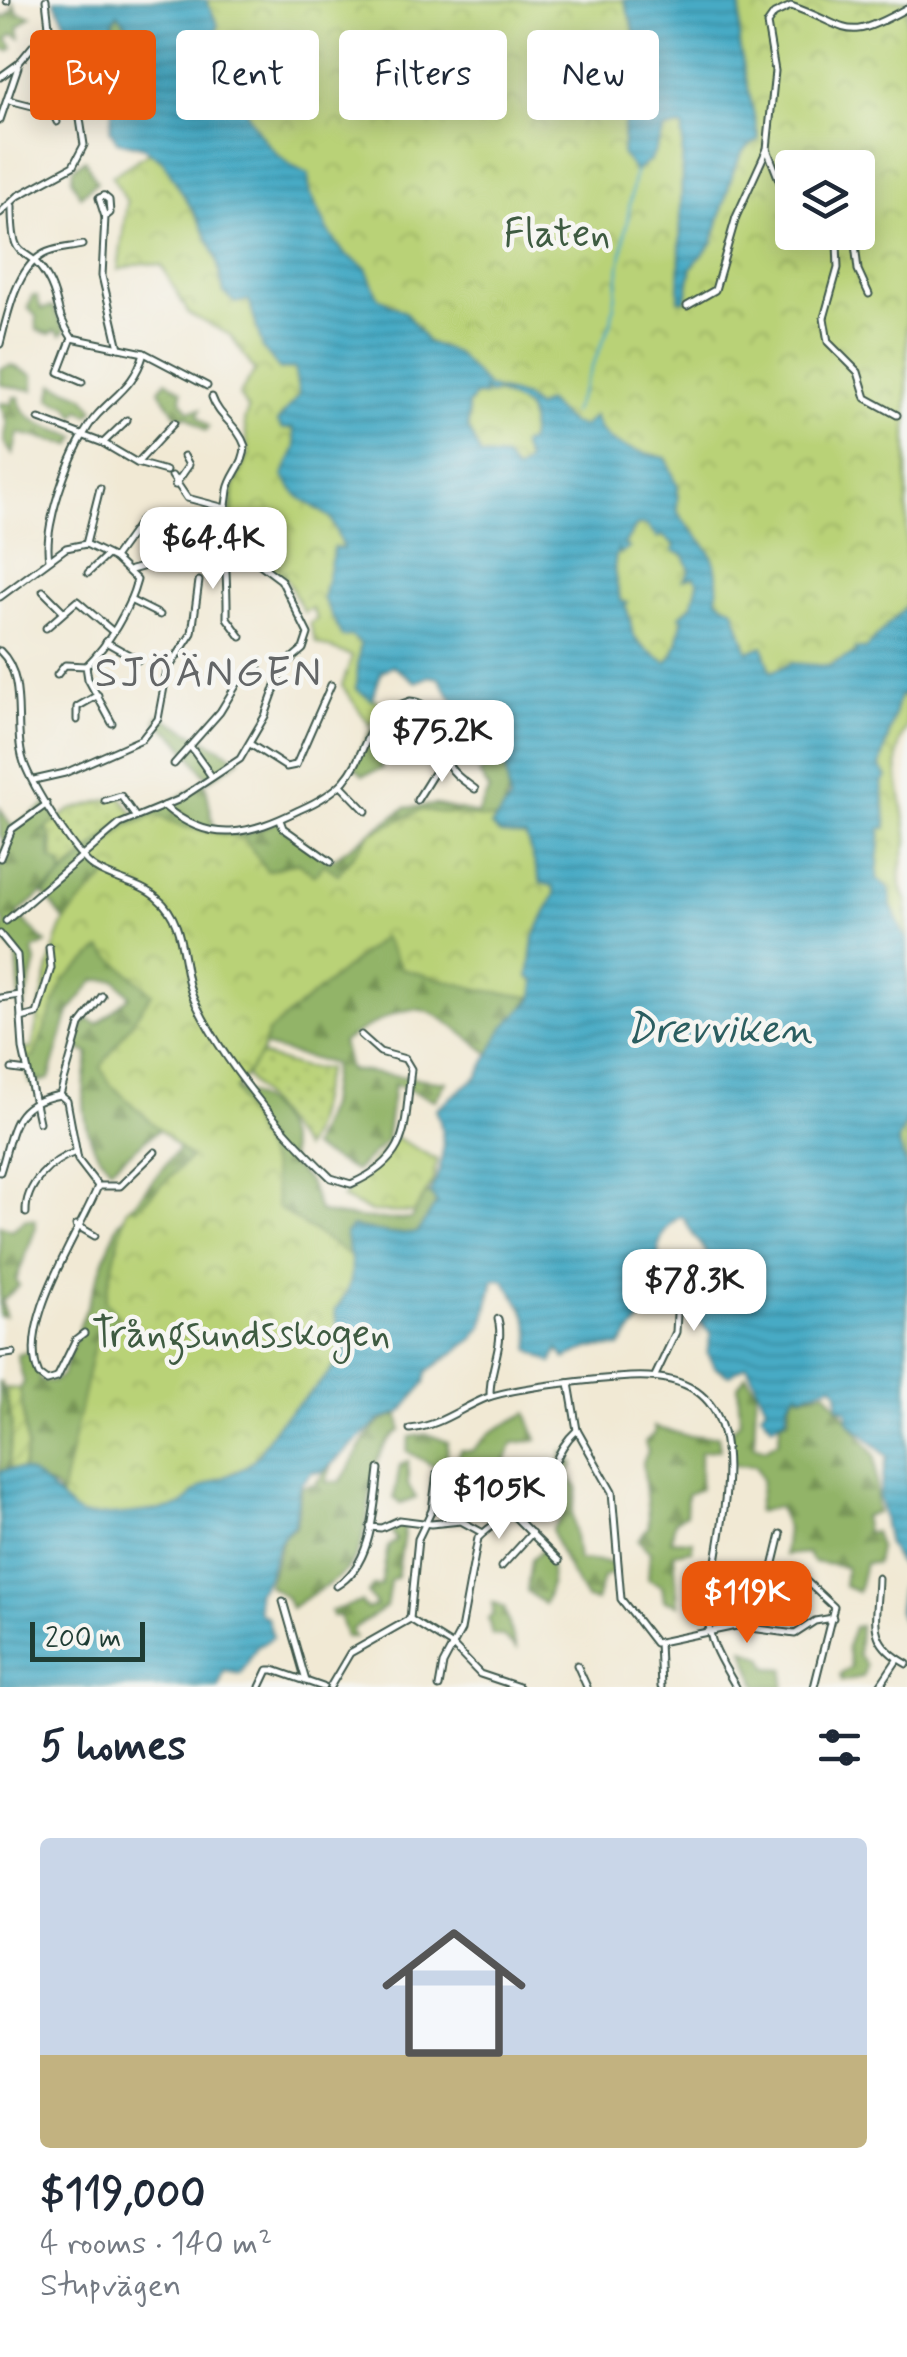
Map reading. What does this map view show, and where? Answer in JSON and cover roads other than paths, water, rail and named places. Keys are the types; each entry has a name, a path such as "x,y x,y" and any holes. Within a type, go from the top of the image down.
{"street":[{"path":"46,0 49,26 66,49 74,80 82,154 73,166 18,196 12,206 9,234 48,278 58,319 72,338 144,353 206,386"},
{"path":"687,306 715,290 736,217 766,149 775,71 765,30 774,14 791,6 829,25 855,30 878,24 907,8"},
{"path":"0,76 18,64 49,26"},
{"path":"0,120 18,64"},
{"path":"9,100 52,111 57,122"},
{"path":"766,149 775,172"},
{"path":"0,213 12,206"},
{"path":"104,217 102,276 120,348"},
{"path":"0,238 9,234"},
{"path":"0,344 16,295 32,264 44,252 82,245"},
{"path":"837,250 838,268 824,318 828,342 858,372 866,398 897,416"},
{"path":"856,250 858,270 869,294"},
{"path":"72,338 58,372 82,382"},
{"path":"50,560 49,530 82,434 136,378 144,353"},
{"path":"212,398 218,413 237,428 245,446 226,509 227,614 241,637"},
{"path":"39,419 169,474 187,498 226,509"},
{"path":"103,443 127,420"},
{"path":"137,463 174,423"},
{"path":"176,485 189,465 184,456"},
{"path":"86,544 100,488"},
{"path":"114,558 142,519"},
{"path":"6,921 120,824 164,806 212,777 240,759 250,744 283,666 306,644 308,634 282,580 228,540"},
{"path":"0,597 66,548 86,544 131,570 137,580 130,600 106,642 86,666"},
{"path":"88,574 107,554"},
{"path":"131,570 175,558"},
{"path":"34,780 65,773 142,739 158,719 167,671 192,633 199,581"},
{"path":"43,591 62,611"},
{"path":"46,628 77,600 112,631"},
{"path":"130,600 160,615"},
{"path":"106,642 138,660"},
{"path":"0,651 15,677 19,743 47,804 97,870 158,898 184,952 196,1004 238,1075 331,1178 351,1184 390,1163 403,1141 411,1069 405,1059 380,1052 361,1035"},
{"path":"57,675 58,668 65,664 86,666"},
{"path":"86,666 112,724"},
{"path":"174,764 220,712 231,689 258,668"},
{"path":"250,744 286,767 296,764 331,686"},
{"path":"78,720 77,707 98,696"},
{"path":"164,806 199,825 238,834 280,820 341,784 369,730 386,712 410,701 424,705 435,718 452,772 474,790"},
{"path":"190,746 212,777"},
{"path":"417,800 445,754"},
{"path":"341,784 366,811"},
{"path":"105,801 121,796 135,816"},
{"path":"0,858 12,828 47,804"},
{"path":"280,820 283,828 330,862"},
{"path":"0,934 16,955 27,1071 38,1122"},
{"path":"21,1018 38,1014 51,968 49,948"},
{"path":"1,995 19,995"},
{"path":"60,1095 80,1025 102,996"},
{"path":"12,1069 27,1071"},
{"path":"0,1172 18,1116 34,1100 60,1095"},
{"path":"60,1095 67,1101 76,1152 87,1177 98,1186 120,1186 155,1152"},
{"path":"26,1213 28,1196 45,1170 76,1152"},
{"path":"84,1333 76,1338 56,1379 39,1375 34,1351 39,1321 76,1225 98,1186"},
{"path":"76,1225 95,1236"},
{"path":"655,1376 676,1332 679,1278"},
{"path":"490,1396 489,1372 502,1335 498,1320"},
{"path":"0,1355 13,1353"},
{"path":"410,1430 442,1422 490,1396 569,1384 655,1376 710,1402 722,1421 728,1474 725,1528 710,1630 736,1687"},
{"path":"569,1384 576,1430 612,1492 622,1599 657,1643 662,1687"},
{"path":"439,1687 443,1664 465,1615 478,1538 513,1515 552,1472 558,1448 576,1430"},
{"path":"336,1586 358,1566 370,1527 379,1470"},
{"path":"410,1619 418,1539 426,1524 437,1473"},
{"path":"513,1515 558,1561"},
{"path":"370,1527 399,1520 426,1524 461,1521 483,1533"},
{"path":"501,1567 532,1533"},
{"path":"747,1628 766,1596 781,1534"},
{"path":"878,1578 878,1641 884,1652 907,1664"},
{"path":"806,1580 834,1608 814,1687"},
{"path":"283,1601 306,1681"},
{"path":"657,1643 710,1630 747,1628 795,1634 815,1621 833,1618"},
{"path":"410,1619 453,1646 480,1674 519,1687"},
{"path":"260,1687 268,1670 322,1686 350,1652 410,1619"},
{"path":"879,1687 898,1659"},
{"path":"578,1665 587,1687"}],"water":[{"name":"Drevviken","path":"54,0 206,0 217,30 176,30 176,120 252,120 280,156 309,174 309,190 329,232 344,253 366,268 378,297 406,313 427,342 456,353 488,387 526,398 536,408 546,401 570,423 583,427 594,416 605,436 614,442 666,458 678,487 677,511 713,558 717,599 734,609 748,652 763,646 771,672 792,663 829,666 856,653 855,649 865,649 907,605 907,694 899,697 880,767 887,777 882,783 887,828 881,828 877,879 890,890 891,906 907,942 907,1121 898,1141 907,1168 907,1630 898,1609 904,1571 888,1545 879,1496 887,1456 848,1421 848,1412 838,1406 838,1391 833,1385 800,1395 798,1391 788,1403 786,1418 772,1426 761,1413 766,1406 747,1365 729,1375 715,1367 707,1353 711,1333 699,1322 698,1307 710,1270 709,1261 681,1216 664,1232 660,1242 653,1301 620,1347 589,1348 565,1359 558,1349 552,1363 530,1350 530,1331 520,1304 503,1279 494,1279 483,1326 473,1339 427,1372 425,1383 402,1412 380,1420 323,1472 312,1472 299,1487 295,1524 280,1541 257,1592 259,1613 267,1617 273,1637 256,1648 241,1674 224,1671 219,1687 0,1687 0,1472 24,1471 73,1510 82,1515 100,1515 180,1506 197,1490 237,1472 255,1458 277,1425 326,1377 347,1347 339,1339 335,1310 352,1274 345,1234 352,1227 390,1234 417,1233 437,1203 430,1193 442,1151 436,1109 478,1076 504,1027 533,999 535,981 529,977 534,937 555,894 553,886 541,883 526,837 500,834 491,826 510,801 505,763 512,755 491,741 480,747 466,746 472,731 439,678 429,676 416,682 392,665 381,673 372,700 356,689 360,643 351,636 342,637 323,598 334,547 343,549 331,518 298,496 283,476 296,447 293,428 283,429 277,422 299,395 294,368 280,370 263,349 249,300 235,303 224,293 216,257 201,224 163,161 142,147 117,141 110,130 111,120 156,120 156,30 131,30 118,13 113,21 115,30 68,26","holes":["483,389 490,395 496,392 519,403 528,411 529,441 521,445 527,462 516,472 505,458 481,456 468,428 468,405 475,396 485,396","637,525 646,525 658,538 661,535 675,545 673,551 684,555 690,570 684,579 694,576 698,583 692,604 680,616 683,619 676,648 666,663 635,638 625,606 628,603 621,601 615,578 618,549 620,554 629,548 624,545"]},
{"name":"Flaten","path":"624,0 741,0 739,44 759,139 743,151 733,172 713,242 692,267 686,300 679,300 683,127 665,129 651,160 635,172 622,154 626,120 659,120 659,30 634,30"}],"waterway":[{"path":"572,413 611,323 635,172"}],"district":[{"name":"SJÖÄNGEN","path":"209,674"}],"park label":[{"name":"Trångsundsskogen","path":"241,1335"}]}
